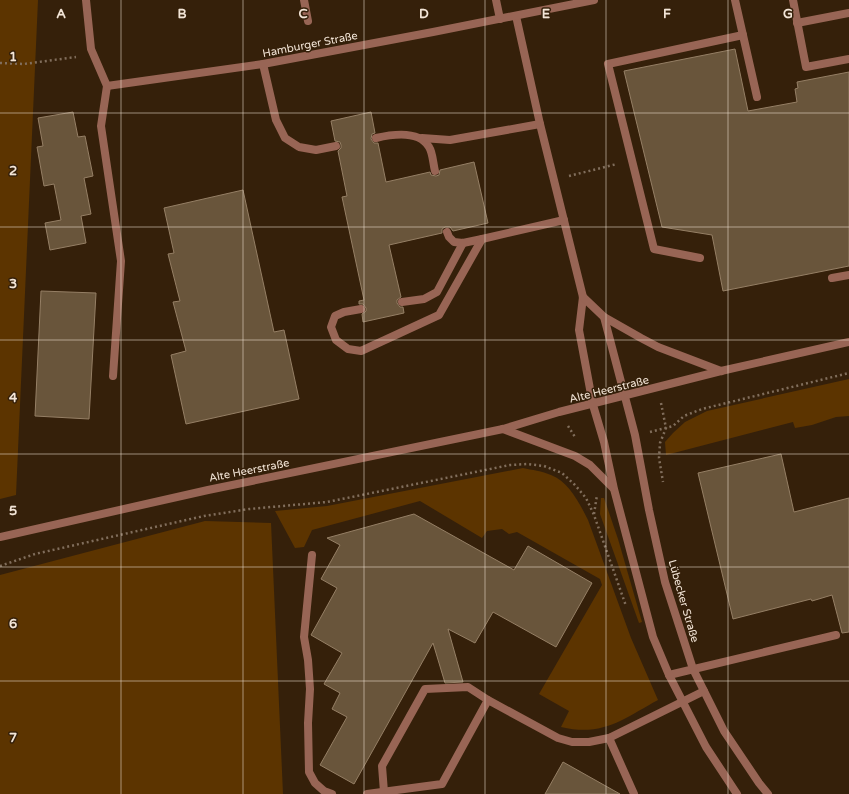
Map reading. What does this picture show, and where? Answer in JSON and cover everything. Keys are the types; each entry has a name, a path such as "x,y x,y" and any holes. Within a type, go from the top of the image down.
{"street":[{"path":"86,0 91,49 107,86 100,126 121,261 113,376"},
{"path":"304,0 308,21"},
{"path":"496,0 500,19"},
{"name":"Hamburger Straße","path":"107,86 263,64 594,0"},
{"path":"735,0 756,97"},
{"path":"793,0 806,67 849,59"},
{"path":"797,23 849,13"},
{"path":"516,16 540,124 583,297 578,330 593,404 653,637 682,702 706,747 736,794"},
{"path":"700,258 654,249 608,64 743,35"},
{"path":"263,64 276,120 285,138 299,147 316,150 336,146"},
{"path":"376,138 389,135 407,135 422,138 450,140 540,124"},
{"path":"422,138 430,148 435,171"},
{"path":"448,232 448,236 454,242 463,243 564,220"},
{"path":"361,310 344,312 335,316 331,327 336,340 348,349 361,351 439,315 482,239"},
{"path":"402,302 424,299 437,292 463,243"},
{"path":"832,278 849,275"},
{"path":"583,297 604,317 658,347 721,371"},
{"path":"604,317 624,396"},
{"name":"Alte Heerstraße","path":"0,537 208,490 503,429 559,412 721,371 849,342"},
{"name":"Lübecker Straße","path":"624,396 635,435 648,510 665,582 693,669 724,731 768,794"},
{"path":"503,429 574,456 590,465 614,489"},
{"path":"312,555 304,637 308,660 310,689 308,723 309,772 315,783 324,791 332,794"},
{"path":"669,675 836,635"},
{"path":"384,792 382,766 425,689 468,687 488,700 558,738 572,742 589,742 609,738 704,692"},
{"path":"366,794 442,784 488,700"},
{"path":"609,738 634,794"}],"path":[{"path":"0,63 24,64 81,56"},
{"path":"555,180 632,160"},
{"path":"635,435 673,426 684,416 702,409 849,373"},
{"path":"559,412 581,446 562,473"},
{"path":"663,487 659,458 660,443 666,428"},
{"path":"0,566 35,554 204,516 249,509 327,502 510,465 527,464 544,466 562,473 586,498 594,514"}],"shaded area":[{"path":"0,0 38,0 16,495 0,499"},
{"path":"849,379 849,416 836,417 812,425 795,428 793,422 666,455 665,442 673,433 685,422 707,411"},
{"path":"523,468 544,472 557,478 569,488 578,501 588,520 631,638 658,700 623,720 601,728 589,730 561,727 569,711 539,694 602,585 600,579 517,532 509,534 502,529 487,531 482,538 420,501 312,530 304,547 295,548 275,511 327,506"},
{"path":"601,498 604,498 618,539 642,622 639,623 600,514"},
{"path":"205,521 271,523 283,794 0,794 0,575"}],"building":[{"path":"735,49 748,111 797,102 795,89 798,88 797,82 849,72 849,266 723,291 712,235 662,227 624,71"},
{"path":"73,112 78,137 85,136 93,176 84,178 91,214 81,216 86,243 50,250 45,223 61,220 54,184 44,186 37,147 43,146 38,118"},
{"path":"371,112 375,133 372,134 371,139 374,143 378,143 386,182 430,172 431,175 436,176 439,175 440,170 474,162 488,223 453,231 450,227 445,227 442,229 442,233 389,245 401,297 397,300 397,303 400,307 403,307 404,313 363,322 362,314 366,311 366,308 363,304 359,304 359,301 364,300 342,197 347,196 338,151 341,148 341,145 340,142 335,141 331,121"},
{"path":"243,190 274,332 284,330 299,399 186,424 171,355 186,351 173,302 180,301 168,254 174,253 164,208"},
{"path":"41,291 96,293 89,419 35,416"},
{"path":"781,454 794,512 849,498 849,632 842,633 832,595 733,619 698,473"},
{"path":"414,514 514,570 528,546 592,583 556,647 493,612 475,643 448,629 463,682 445,683 433,643 354,784 320,765 347,717 332,709 340,693 324,684 342,653 311,635 337,588 321,579 340,545 327,538"},
{"path":"563,762 620,794 545,794"}]}
